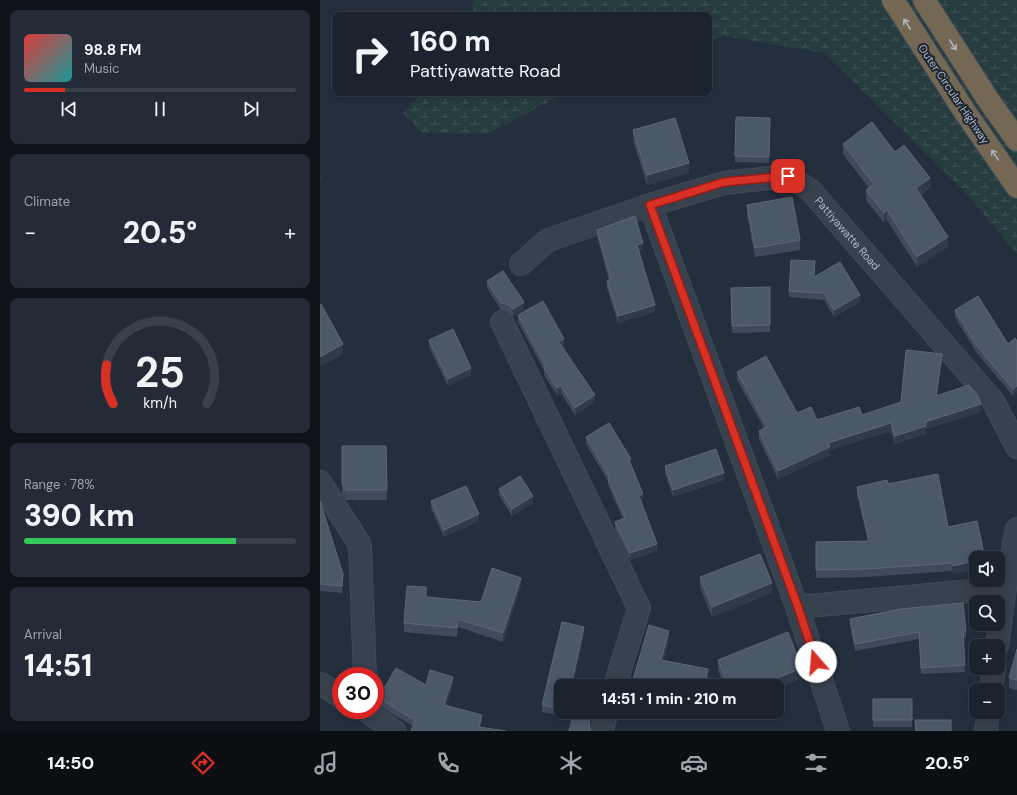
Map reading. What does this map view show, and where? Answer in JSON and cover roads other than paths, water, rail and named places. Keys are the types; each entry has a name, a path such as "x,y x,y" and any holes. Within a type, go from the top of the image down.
{"highway":[{"name":"Outer Circular Highway","path":"893,0 965,112 1017,187"},
{"path":"924,0 989,101 1017,140"}],"street":[{"name":"Pattiyawatte Road","path":"521,264 548,240 650,205 724,182 788,176 810,190 993,401 1017,447"},
{"path":"650,205 798,607 838,731"},
{"path":"502,322 638,608 617,679"},
{"path":"320,482 360,544 365,667"},
{"path":"998,639 1005,588 1017,529"},
{"path":"798,607 1005,588"},
{"path":"320,684 332,691"},
{"path":"378,719 394,731"},
{"path":"602,731 605,719"},
{"path":"986,731 987,719"}]}
